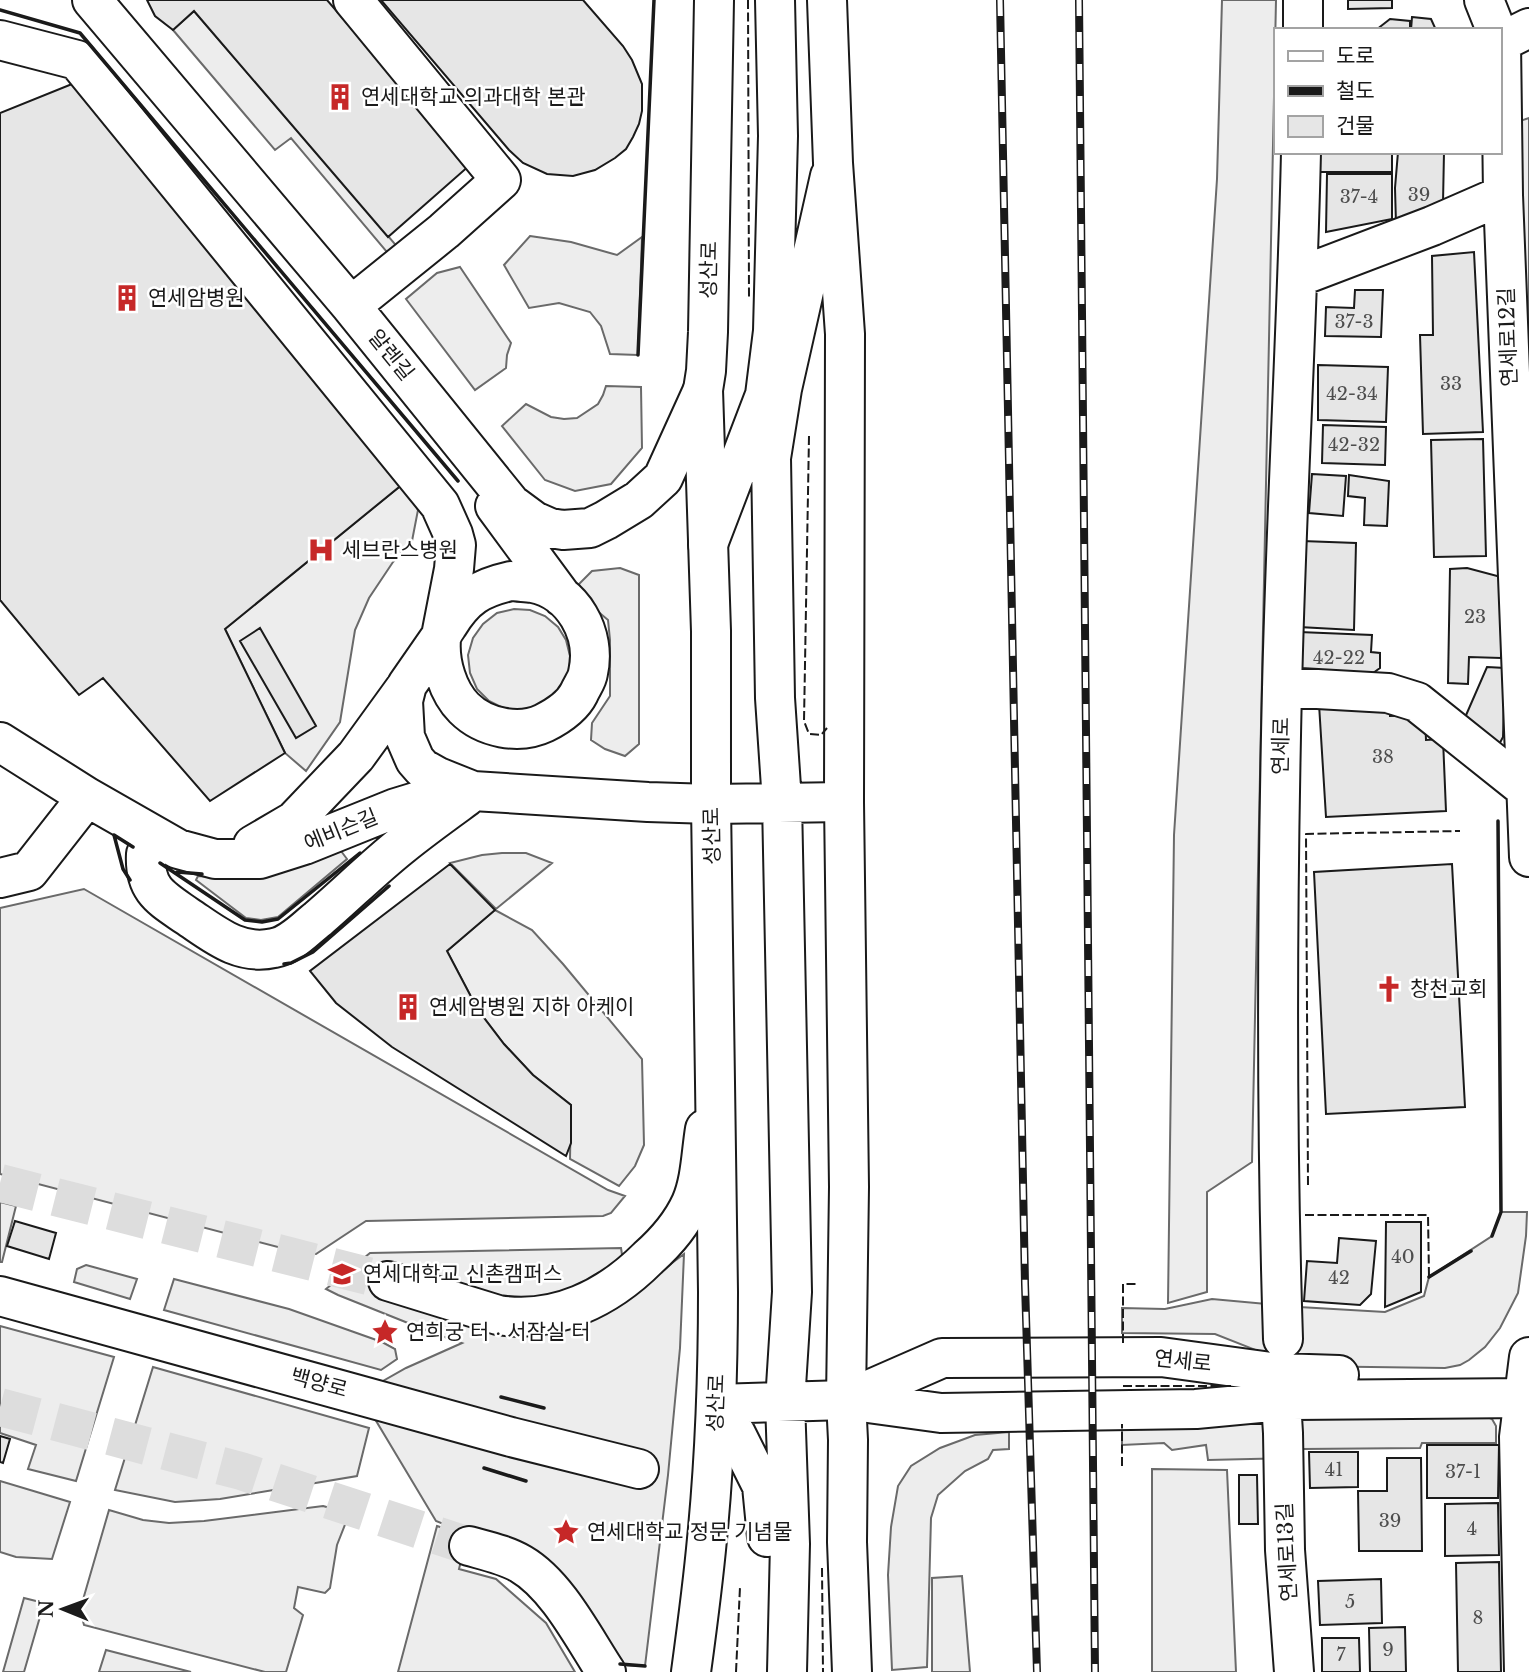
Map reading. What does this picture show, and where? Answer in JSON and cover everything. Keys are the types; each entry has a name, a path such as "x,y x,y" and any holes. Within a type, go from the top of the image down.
{"street":[{"name":"알렌길","path":"92,0 351,306 511,504 522,514 550,528 590,528 639,500 663,478 703,390"},
{"path":"351,306 512,172 353,0"},
{"name":"성산로","path":"691,1672 707,1540 716,1404 718,1292 711,631 703,390 708,332 714,0"},
{"path":"708,544 765,395 773,331 778,136 775,0"},
{"path":"827,0 833,163 845,334 844,802 849,1187 846,1400 847,1542 852,1672"},
{"path":"830,62 834,0"},
{"path":"1303,0 1303,28"},
{"path":"1484,0 1529,73"},
{"name":"연세로12길","path":"1506,35 1503,195 1529,857"},
{"path":"0,40 77,60 440,505 456,545 441,636 443,664 450,688 465,709 486,723 511,730 536,727 560,716 577,698 588,674 590,651 586,628 574,608 562,597 534,583 511,581 489,586 469,598 453,616 441,636 356,756 295,821 254,844 215,859"},
{"name":"연세로","path":"1283,1339 1278,1004 1282,687 1301,154"},
{"path":"787,1672 790,1544 785,1402 792,1293 782,802 775,698 771,458 782,389 833,163"},
{"path":"1298,278 1503,195"},
{"path":"462,443 481,488 562,597"},
{"path":"407,685 403,701 405,737 415,760 430,774 473,791"},
{"path":"1282,687 1388,693 1417,702 1526,789"},
{"name":"에비슨길","path":"0,742 87,797 178,849 215,859 260,859 304,845 396,808 432,797 473,791 711,804 844,802"},
{"path":"146,855 145,869 150,886 163,899 227,943 254,950 276,948 295,938 401,846 473,791"},
{"path":"0,878 29,871 87,797"},
{"path":"388,1280 509,1317 531,1317 561,1312 608,1292 631,1275 674,1233 691,1202 696,1186 716,1054"},
{"name":"백양로","path":"0,1296 511,1437 639,1469"},
{"name":"연세로","path":"846,1400 942,1358 1161,1357 1278,1373 1459,1379 1490,1383 1527,1398"},
{"path":"1524,1672 1519,1437 1527,1398 1529,1357"},
{"name":"연세로","path":"716,1404 846,1400 941,1413 1196,1409 1282,1417 1527,1398"},
{"path":"716,1404 736,1434 761,1486 768,1543 764,1672"},
{"name":"연세로13길","path":"1282,1417 1285,1550 1294,1672"},
{"path":"469,1546 522,1564 547,1583 606,1672"}],"shaded area":[{"path":"1222,0 1276,0 1252,1162 1207,1192 1207,1292 1168,1303 1174,835 1217,179"},
{"path":"194,11 401,251 392,258 291,138 275,150 173,30"},
{"path":"1529,118 1529,329 1517,338 1517,122"},
{"path":"530,236 571,242 617,255 642,237 638,355 610,354 601,326 590,312 559,303 529,308 504,265"},
{"path":"460,267 511,343 506,368 475,390 406,299 437,273"},
{"path":"606,386 641,387 642,448 611,484 575,491 545,480 502,426 526,404 551,417 577,418 598,404"},
{"path":"404,483 418,510 412,541 393,562 369,598 355,630 340,722 306,771 285,753 225,629"},
{"path":"620,568 639,575 639,744 625,756 605,749 591,740 592,723 610,696 610,640 608,620 583,599 579,584 592,571"},
{"path":"514,609 530,610 545,616 558,627 566,640 570,656 569,672 552,700 522,711 505,709 489,701 477,689 470,673 468,655 473,638 483,624 497,613"},
{"path":"341,851 347,859 278,917 261,920 246,918 196,880 198,876 214,877 292,867"},
{"path":"502,853 526,853 552,863 496,909 450,863"},
{"path":"84,889 608,1190 625,1196 611,1213 603,1216 366,1221 316,1254 297,1252 0,1174 0,908"},
{"path":"495,910 532,930 642,1059 644,1145 635,1166 619,1186 570,1159 571,1105 533,1075 504,1044 478,1010 447,951"},
{"path":"0,1202 16,1206 2,1262 0,1262"},
{"path":"1501,1212 1527,1212 1518,1293 1500,1328 1485,1347 1460,1365 1445,1368 1296,1366 1215,1334 1122,1333 1122,1308 1165,1309 1212,1299 1385,1312 1424,1296 1429,1277 1492,1236"},
{"path":"621,1248 623,1261 563,1302 509,1298 393,1265 491,1330 652,1278 684,1254 680,1348 668,1475 645,1666 621,1665 471,1535 436,1521 360,1394 406,1368 462,1343 326,1289 370,1253"},
{"path":"86,1265 137,1279 130,1299 74,1282 77,1269"},
{"path":"174,1279 289,1309 382,1342 395,1349 397,1359 381,1370 164,1310"},
{"path":"0,1326 114,1357 76,1481 28,1469 36,1445 0,1433"},
{"path":"153,1367 369,1428 357,1476 220,1499 175,1502 115,1490"},
{"path":"1481,1414 1492,1419 1496,1426 1496,1443 1422,1443 1420,1448 1303,1449 1301,1458 1208,1460 1206,1445 1172,1450 1164,1443 1122,1445 1122,1425"},
{"path":"1009,1432 1009,1449 993,1450 988,1459 965,1471 938,1495 931,1518 927,1667 892,1670 888,1575 891,1527 898,1486 911,1466 940,1448 975,1435"},
{"path":"1152,1469 1227,1470 1236,1672 1152,1672"},
{"path":"0,1481 70,1502 52,1559 16,1557 0,1552"},
{"path":"323,1506 341,1511 348,1517 337,1545 330,1588 325,1593 298,1587 294,1608 303,1615 286,1672 265,1672 84,1625 80,1610 109,1510 143,1520 169,1523"},
{"path":"437,1526 467,1536 459,1569 496,1579 546,1623 575,1672 398,1672"},
{"path":"962,1576 970,1672 932,1672 932,1578"},
{"path":"24,1598 44,1603 24,1672 3,1672"},
{"path":"106,1650 191,1672 99,1672"}],"building":[{"name":"연세대학교 의과대학 본관","path":"147,0 327,0 470,165 388,237 194,11 173,30 155,16"},
{"path":"381,0 583,0 623,46 642,84 642,111 633,137 626,149 615,158 595,170 573,176 547,174 523,163"},
{"path":"1348,0 1392,0 1392,8 1348,9"},
{"path":"1412,17 1431,19 1435,28 1411,28"},
{"path":"1390,19 1410,21 1410,28 1379,28"},
{"name":"연세암병원","path":"77,82 404,483 225,629 285,753 210,801 103,678 79,695 0,600 0,113"},
{"path":"1315,154 1392,154 1392,172 1315,172"},
{"path":"1398,154 1444,154 1443,203 1396,224"},
{"path":"1327,174 1392,174 1392,219 1326,232"},
{"path":"1474,252 1483,432 1423,434 1420,335 1433,335 1432,256"},
{"path":"1355,290 1383,290 1381,337 1325,336 1326,307 1354,308"},
{"path":"1318,365 1388,367 1386,422 1318,420"},
{"path":"1323,425 1386,427 1385,465 1322,463"},
{"path":"1483,439 1486,556 1434,557 1431,440"},
{"path":"1312,474 1346,476 1343,516 1309,513"},
{"path":"1349,475 1389,481 1387,526 1364,525 1365,498 1348,496"},
{"path":"1302,541 1356,543 1354,630 1299,627"},
{"path":"1467,568 1501,577 1501,658 1469,657 1468,684 1448,683 1450,569"},
{"path":"260,628 316,726 296,738 240,641"},
{"path":"1299,632 1372,635 1371,652 1380,653 1380,668 1366,678 1297,675"},
{"path":"1487,667 1505,668 1503,737 1494,754 1460,729"},
{"path":"1390,701 1390,716 1425,715 1426,740 1443,739 1446,811 1326,817 1319,704"},
{"name":"연세암병원 지하 아케이","path":"450,864 495,910 447,951 478,1010 504,1044 533,1075 571,1105 571,1143 566,1156 392,1047 336,1003 310,971"},
{"name":"창천교회","path":"1452,864 1465,1107 1326,1114 1314,872"},
{"path":"15,1221 56,1233 49,1259 7,1246"},
{"path":"1386,1222 1421,1222 1421,1292 1385,1307"},
{"path":"1339,1238 1376,1241 1371,1294 1360,1305 1304,1301 1307,1261 1337,1263"},
{"path":"0,1436 10,1439 3,1463 0,1462"},
{"path":"1427,1445 1499,1445 1498,1498 1427,1498"},
{"path":"1309,1452 1358,1452 1358,1487 1310,1488"},
{"path":"1387,1458 1421,1458 1422,1551 1359,1551 1358,1491 1387,1491"},
{"path":"1239,1475 1257,1475 1258,1524 1239,1524"},
{"path":"1498,1503 1499,1555 1445,1556 1445,1504"},
{"path":"1499,1562 1501,1672 1458,1672 1456,1563"},
{"path":"1381,1579 1382,1623 1320,1625 1318,1581"},
{"path":"1405,1627 1406,1672 1370,1672 1369,1628"},
{"path":"1322,1638 1359,1638 1360,1672 1322,1672"}],"tunnel":[{"path":"0,1183 388,1281"},
{"path":"0,1407 241,1471 469,1546"}],"railway":[{"path":"1000,0 1025,1284 1037,1672"},
{"path":"1079,0 1095,1672"}],"fence":[{"path":"748,0 749,298"},
{"path":"809,436 804,721 809,734 821,735 827,728"},
{"path":"1308,1185 1306,834 1460,831"},
{"path":"1305,1215 1428,1215 1429,1277"},
{"path":"1123,1343 1123,1284 1138,1284"},
{"path":"1123,1386 1231,1386"},
{"path":"1122,1424 1122,1466"},
{"path":"822,1568 823,1672"},
{"path":"736,1672 740,1587"}],"wall":[{"path":"638,355 654,0"},
{"path":"0,10 80,33 458,481"},
{"path":"1492,1236 1501,1212 1498,821"},
{"path":"130,880 123,869 114,835 133,847"},
{"path":"160,863 245,920 262,922 278,919 360,853"},
{"path":"177,872 202,874"},
{"path":"284,964 313,952 389,886"},
{"path":"1429,1277 1471,1251"},
{"path":"501,1397 544,1408"},
{"path":"484,1468 526,1481"},
{"path":"620,1664 645,1666"}],"place":[{"name":"연세대학교 의과대학 본관","path":"340,97"},
{"name":"연세암병원","path":"127,298"},
{"name":"세브란스병원","path":"321,550"},
{"name":"창천교회","path":"1389,989"},
{"name":"연세암병원 지하 아케이","path":"408,1007"},
{"name":"연세대학교 신촌캠퍼스","path":"342,1274"},
{"name":"연희궁 터 · 서잠실 터","path":"385,1332"},
{"name":"연세대학교 정문 기념물","path":"566,1532"}]}
